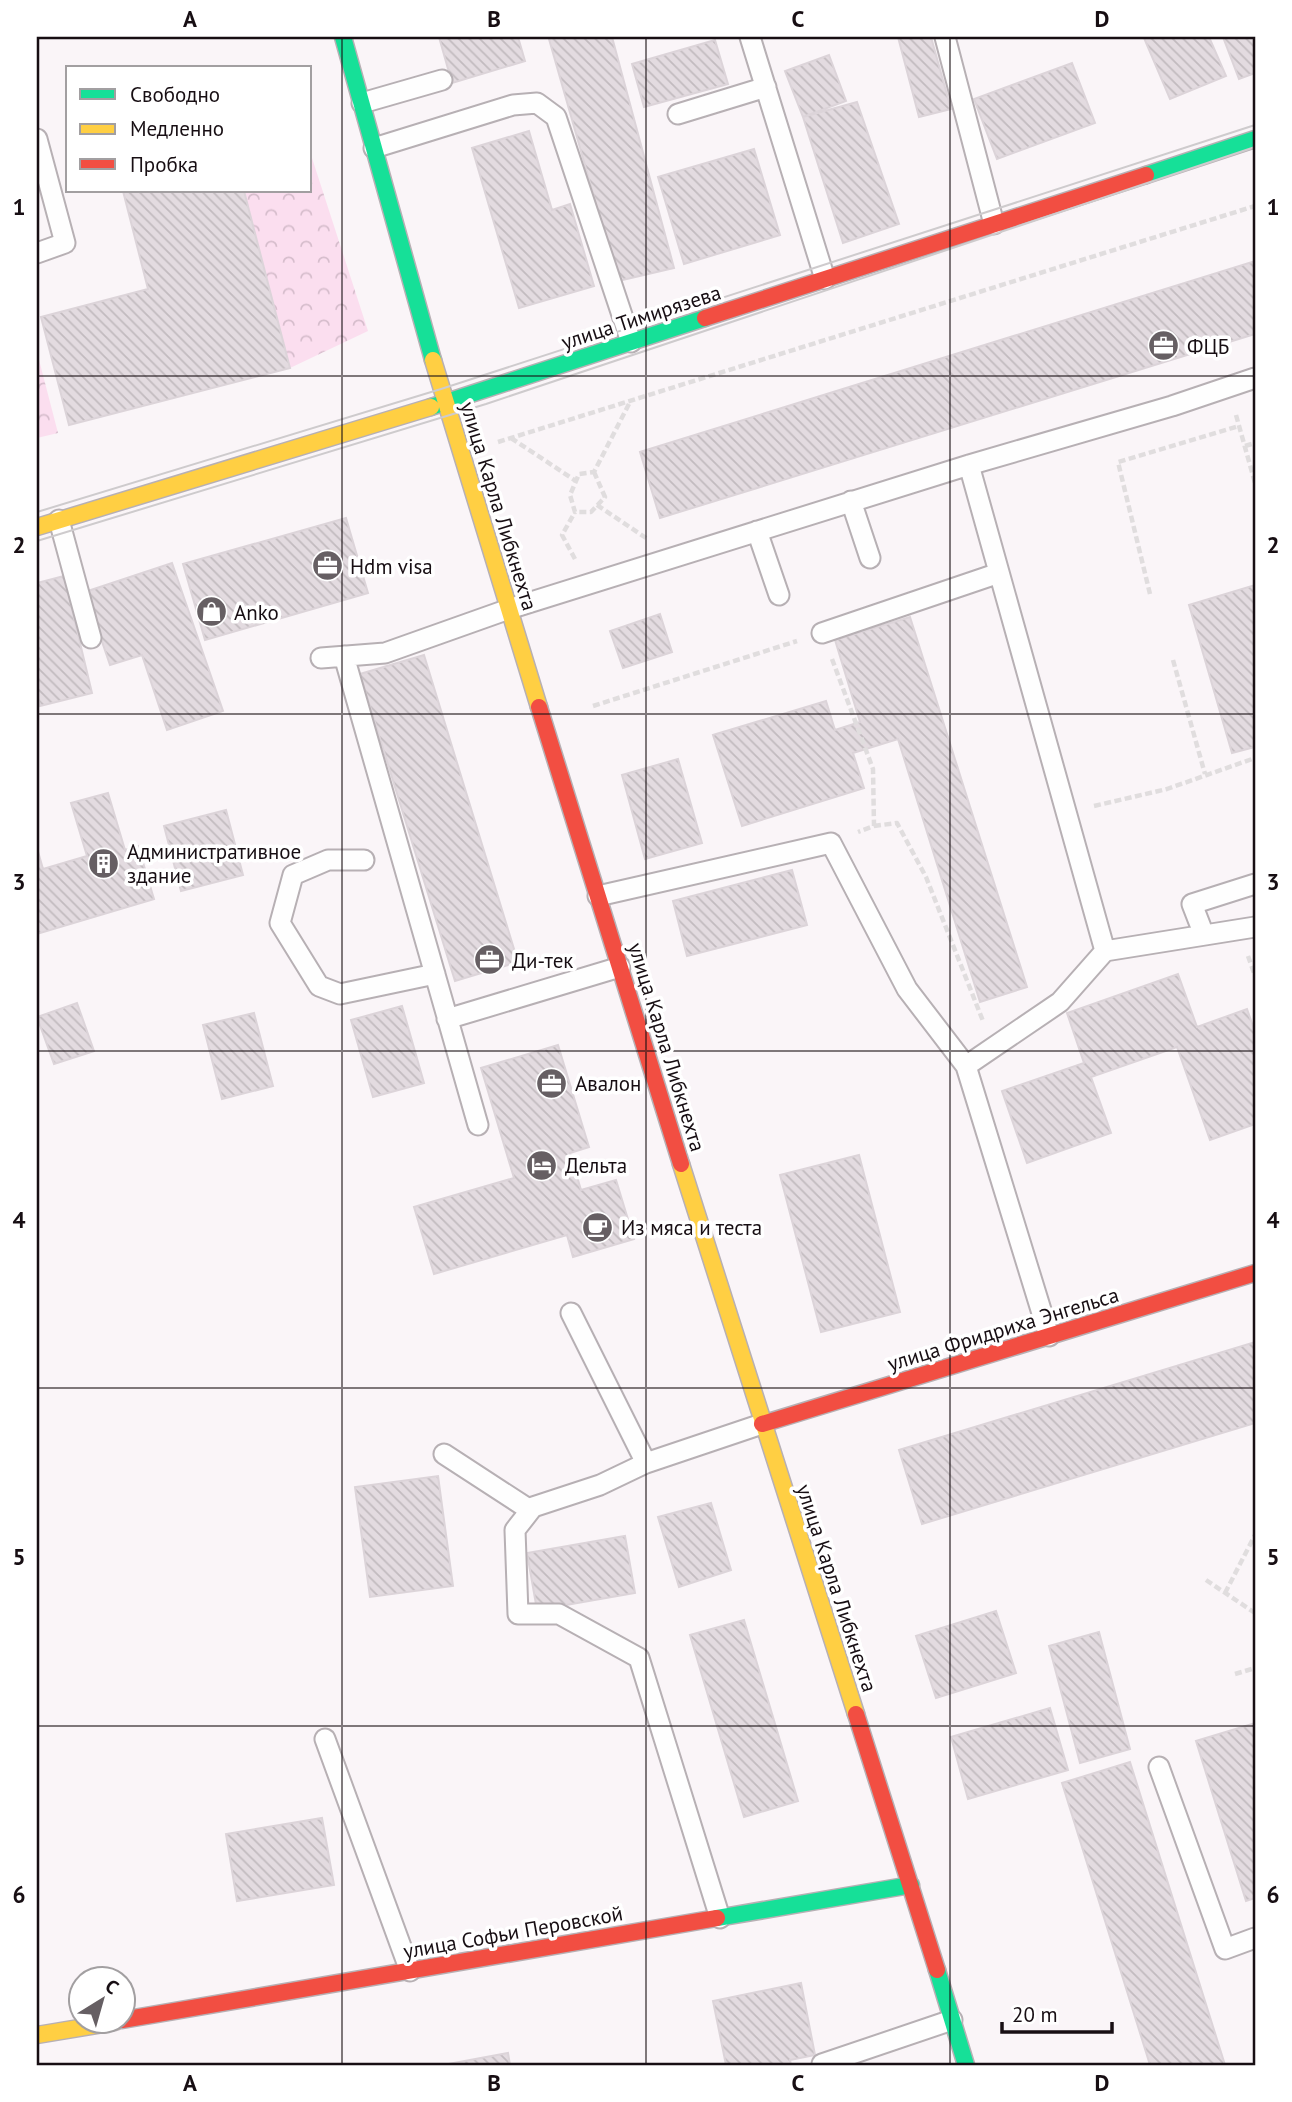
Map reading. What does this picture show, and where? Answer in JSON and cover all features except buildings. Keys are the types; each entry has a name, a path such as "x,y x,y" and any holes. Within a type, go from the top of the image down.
{"street":[{"name":"улица Карла Либкнехта","path":"343,37 444,403 762,1424 911,1885 966,2065"},
{"name":"улица Тимирязева","path":"37,527 444,403 1255,139"},
{"name":"улица Фридриха Энгельса","path":"762,1424 1255,1273"},
{"name":"улица Софьи Перовской","path":"136,2018 911,1885"},
{"path":"37,2035 66,2030"}],"lane":[{"path":"750,37 825,279"},
{"path":"945,37 994,224"},
{"path":"362,103 442,80"},
{"path":"678,114 766,88"},
{"path":"374,148 513,105 537,103 556,117 631,342"},
{"path":"37,139 65,243 37,253"},
{"path":"321,658 385,653 558,593 969,465 1172,406 1255,378"},
{"path":"969,465 1105,951"},
{"path":"851,501 870,558"},
{"path":"59,520 91,638"},
{"path":"757,531 779,595"},
{"path":"822,633 999,573"},
{"path":"344,656 478,1125"},
{"path":"598,896 831,843 907,989 966,1066 1049,1336"},
{"path":"364,860 328,860 293,875 280,923 319,986 340,994 435,974"},
{"path":"1204,935 1192,904 1255,884"},
{"path":"966,1066 1060,1002 1105,951 1255,927"},
{"path":"447,1019 620,967"},
{"path":"571,1313 646,1463"},
{"path":"720,1918 639,1658 559,1614 518,1614 514,1530 530,1510 600,1485 646,1463 762,1424"},
{"path":"444,1454 530,1510"},
{"path":"325,1740 410,1971"},
{"path":"1159,1767 1225,1948 1255,1938"},
{"path":"822,2064 952,2020"}],"path":[{"path":"498,442 1255,206"},
{"path":"1228,387 1255,483"},
{"path":"594,472 630,401"},
{"path":"1150,594 1118,462 1239,425"},
{"path":"511,439 576,481"},
{"path":"1245,446 1255,443"},
{"path":"558,593 576,561 562,536 575,512 570,495 579,474 594,472"},
{"path":"575,512 591,512 605,497 594,472"},
{"path":"597,505 639,532 670,558"},
{"path":"593,706 822,633 873,769 874,826"},
{"path":"1173,660 1205,774"},
{"path":"1066,812 1167,789 1255,758"},
{"path":"831,843 874,826 897,823 926,877 994,1047"},
{"path":"1225,1593 1255,1535"},
{"path":"1206,1580 1255,1613"},
{"path":"1235,1674 1255,1668"}],"green space":[{"path":"312,158 368,331 290,368 244,192 312,192"},
{"path":"37,352 58,433 37,438"}],"tram line":[{"path":"37,512 441,389 1255,125"},
{"path":"37,541 486,404 1255,147"}],"traffic: fast":[{"path":"343,37 433,360"},
{"path":"1146,175 1255,139"},
{"path":"431,407 705,318"},
{"path":"717,1918 911,1885"},
{"path":"937,1970 966,2065"}],"traffic: slow":[{"path":"433,360 539,707"},
{"path":"37,527 431,407"},
{"path":"681,1164 856,1714"},
{"path":"37,2035 66,2030"}],"traffic: jam":[{"path":"705,318 1146,175"},
{"path":"539,707 681,1164"},
{"path":"762,1424 1255,1273"},
{"path":"856,1714 937,1970"},
{"path":"136,2018 717,1918"}],"place":[{"name":"ФЦБ","path":"1164,346"},
{"name":"Hdm visa","path":"327,566"},
{"name":"Anko","path":"211,612"},
{"name":"Административное здание","path":"104,863"},
{"name":"Ди-тек","path":"489,960"},
{"name":"Авалон","path":"552,1083"},
{"name":"Дельта","path":"542,1165"},
{"name":"Из мяса и теста","path":"598,1227"}]}
